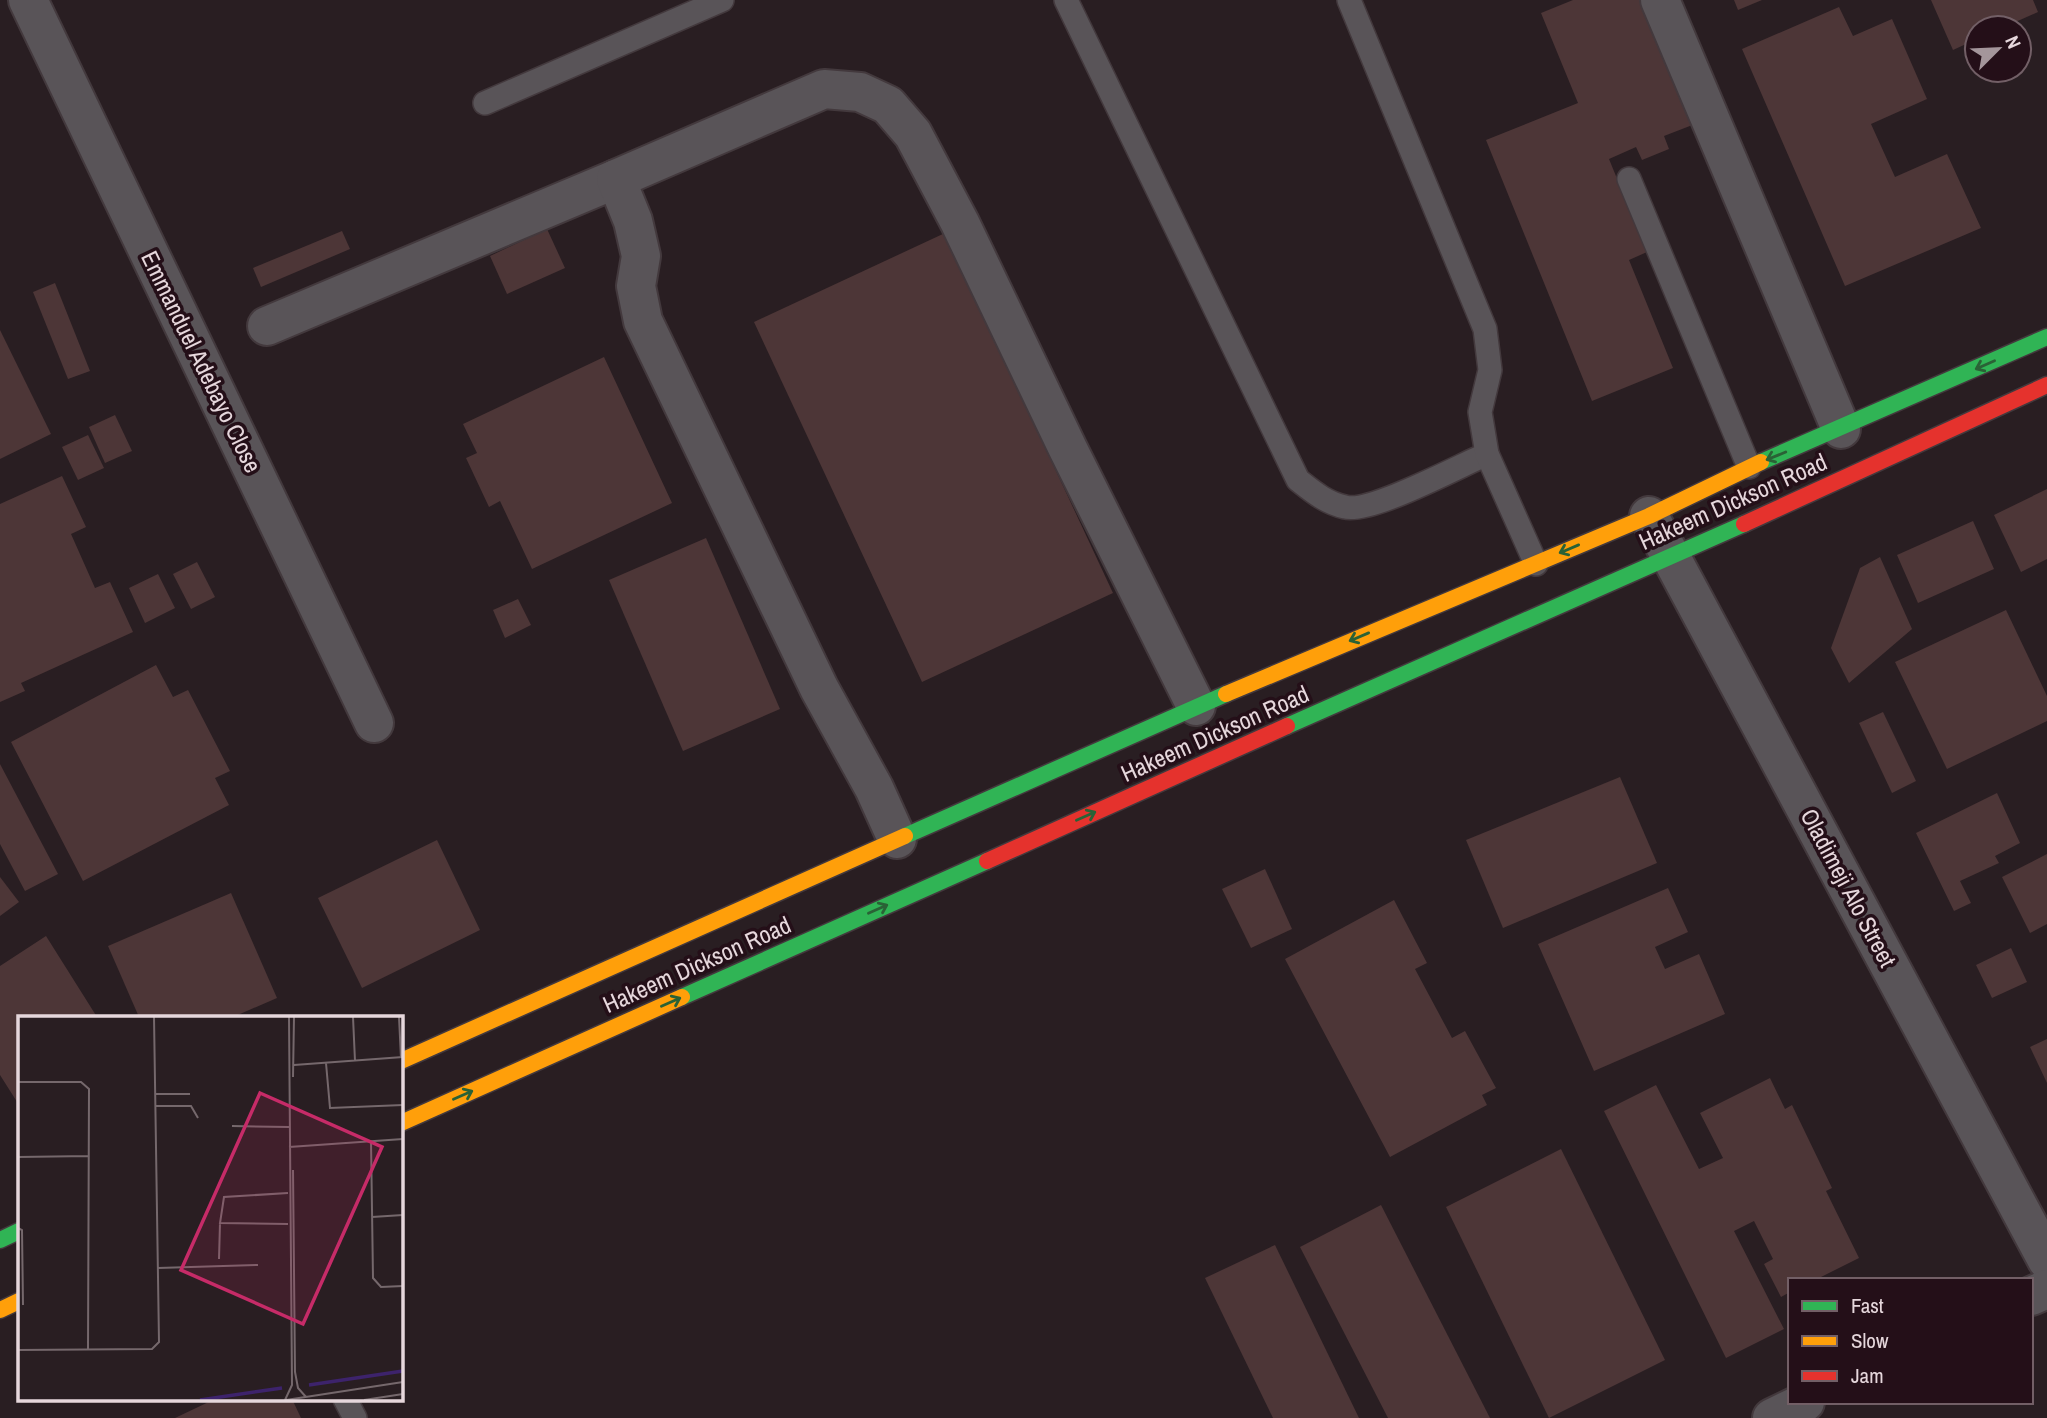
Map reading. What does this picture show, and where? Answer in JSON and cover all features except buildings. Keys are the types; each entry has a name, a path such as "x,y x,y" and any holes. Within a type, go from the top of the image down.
{"main road":[{"name":"Hakeem Dickson Road","path":"402,1061 1196,706 1649,516 1749,467 2047,337"},
{"name":"Hakeem Dickson Road","path":"402,1123 1669,555 1772,514 1863,468 2047,385"},
{"path":"0,1240 18,1231"},
{"path":"0,1310 18,1301"}],"street":[{"name":"Emmanduel Adebayo Close","path":"28,0 374,723"},
{"path":"1660,0 1841,429"},
{"path":"267,326 824,89 860,92 888,105 913,134 960,223 1196,706"},
{"path":"616,179 633,221 641,256 636,286 643,321 819,688 874,788 897,839"},
{"name":"Oladimeji Alo Street","path":"1649,516 2047,1260"},
{"path":"1772,1418 1801,1404"}],"lane":[{"path":"485,103 722,0"},
{"path":"1066,0 1298,480 1323,499 1347,508 1370,506 1487,454"},
{"path":"1349,0 1485,329 1490,370 1480,412 1487,454 1535,564"},
{"path":"1629,179 1749,467"},
{"path":"346,1400 355,1418"}],"traffic: fast":[{"path":"1761,462 2047,337"},
{"path":"1287,726 1744,524"},
{"path":"905,836 1226,694"},
{"path":"682,997 987,861"},
{"path":"0,1240 18,1231"}],"traffic: slow":[{"path":"1226,694 1649,516 1761,462"},
{"path":"402,1061 905,836"},
{"path":"402,1123 682,997"},
{"path":"0,1310 18,1301"}],"traffic: jam":[{"path":"1744,524 2047,385"},
{"path":"987,861 1287,726"}]}
